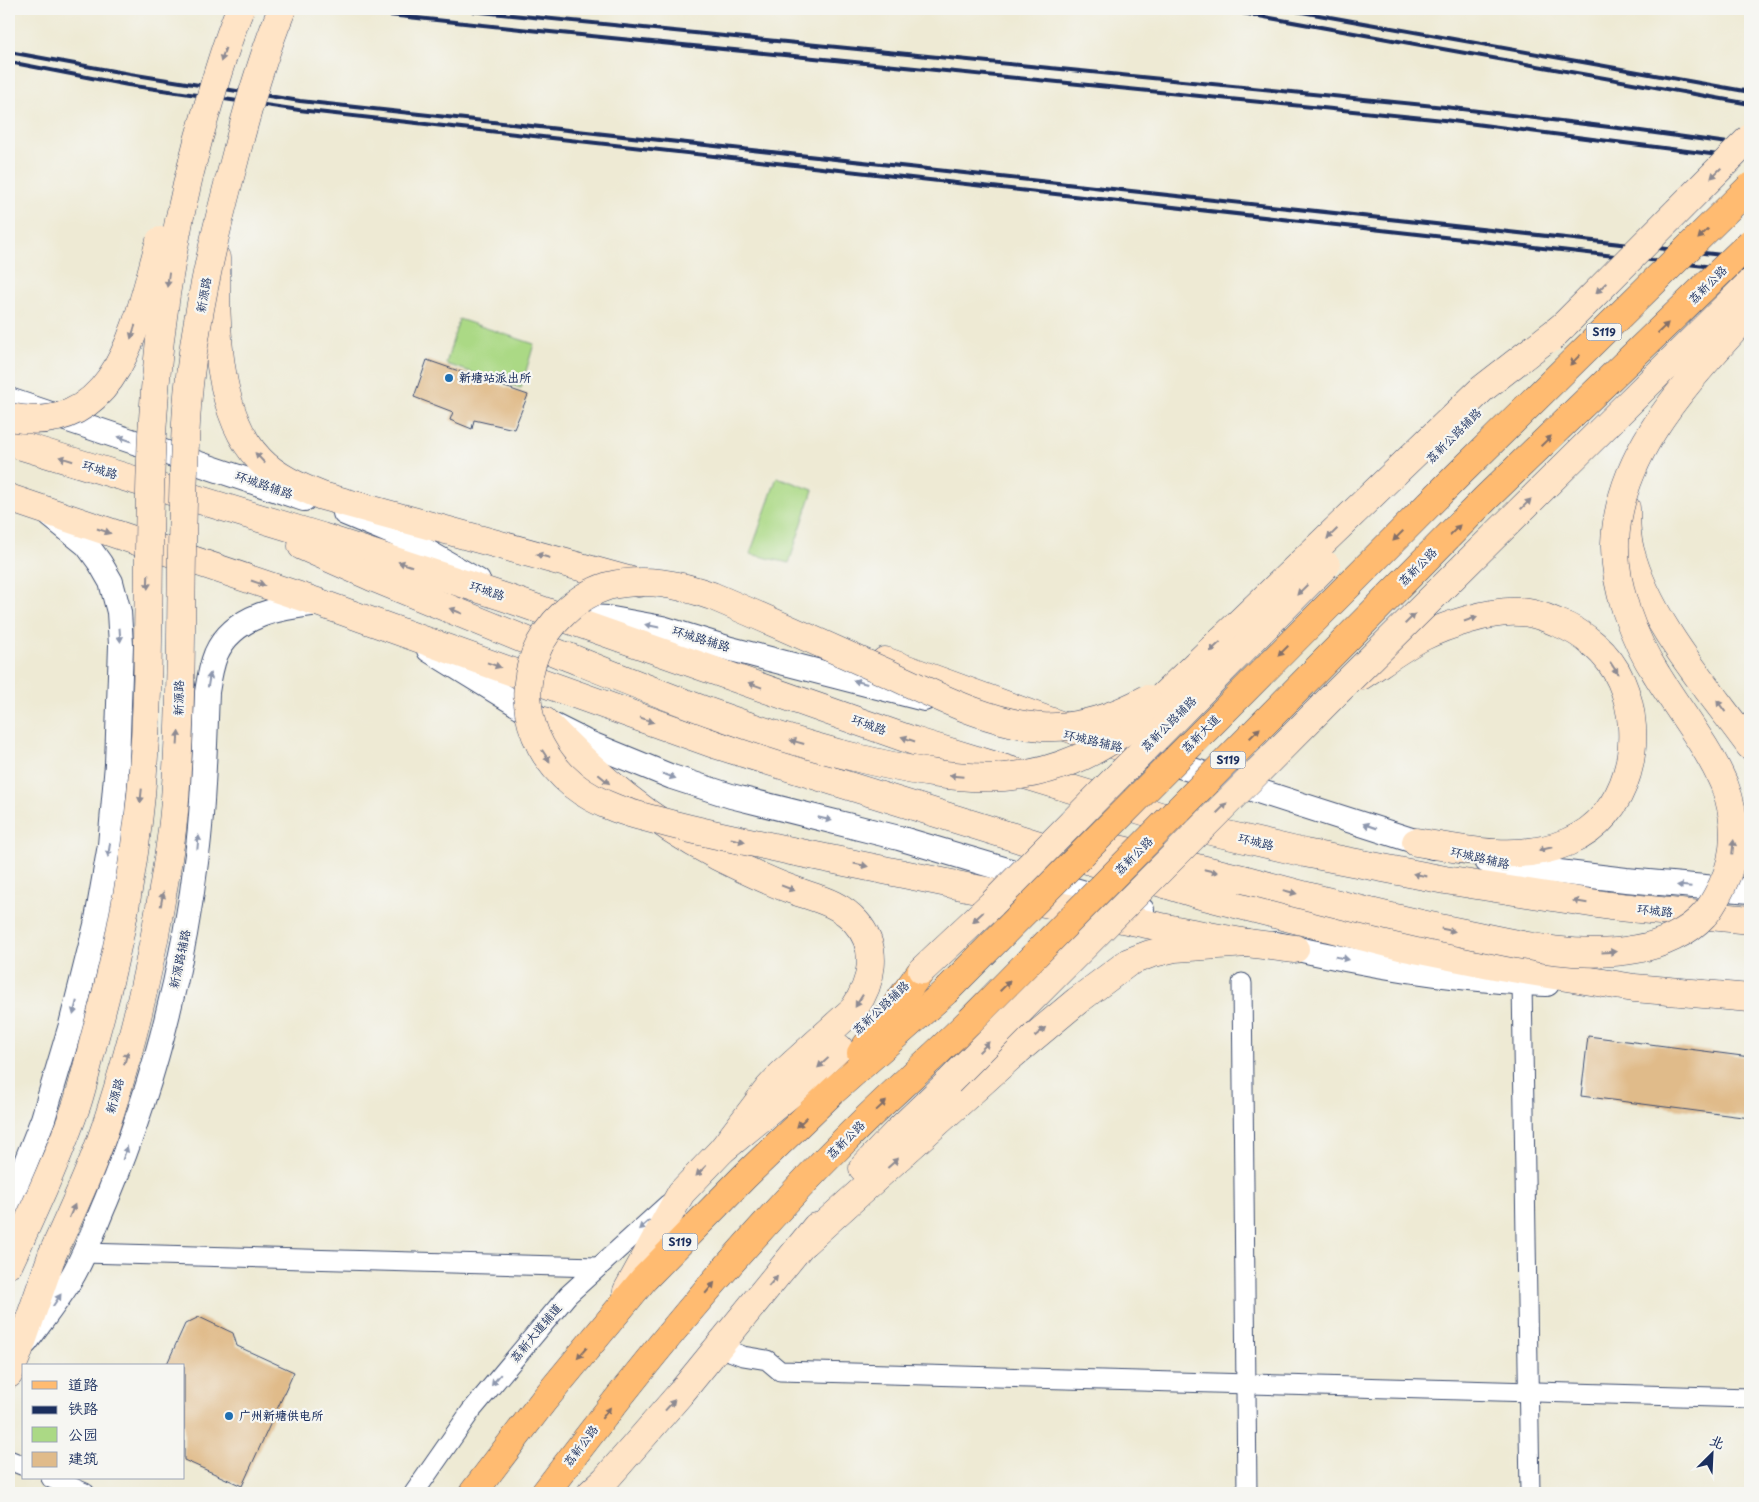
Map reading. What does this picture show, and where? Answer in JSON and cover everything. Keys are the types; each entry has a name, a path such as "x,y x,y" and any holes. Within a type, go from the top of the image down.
{"main road":[{"path":"9,1264 55,1161 77,1102 121,936 133,862 141,793 146,716 152,435 155,384 169,273 182,201 198,136 219,67 240,9"},
{"name":"新源路","path":"13,1363 52,1256 110,1114 140,1005 153,949 167,871 175,801 179,726 187,402 199,322 217,230 244,124 282,9"},
{"path":"9,417 41,420 63,416 98,395 112,377 132,336 166,220 198,136"},
{"name":"荔新公路辅路","path":"610,1322 680,1193 722,1150 789,1094 992,904 1750,138"},
{"name":"荔新大道","path":"831,1094 945,992 1457,476 1750,187"},
{"path":"217,230 216,288 220,362 235,420 259,460 300,487 322,496 590,569 802,632 929,676 1126,749"},
{"name":"荔新公路","path":"545,1493 642,1368 762,1229 846,1139 971,1020 1485,499 1750,243"},
{"path":"591,1493 605,1480 680,1394 869,1161 1337,692 1750,283"},
{"path":"958,820 1083,839 1347,907 1511,943 1586,953 1622,951 1654,944 1689,928 1704,916 1725,880 1734,844 1732,808 1717,768 1655,673 1645,655 1627,612 1621,589 1615,546 1617,524 1628,481 1639,455 1665,410 1750,312"},
{"path":"221,506 319,554 566,656 717,715 792,741 917,771 979,778 1006,777 1033,772 1079,758 1101,748 1135,723 1482,389 1563,326"},
{"name":"环城路","path":"9,442 322,537 508,598 914,742 1206,830 1305,853 1445,880 1610,906 1750,920"},
{"path":"1628,481 1626,526 1629,549 1645,590 1674,640 1750,746"},
{"path":"9,498 320,603 717,745 1200,895 1381,941 1500,966 1634,988 1750,998"},
{"path":"1178,681 1144,701 1112,716 1091,723 1068,727 1041,727 1012,722 957,705 737,606 690,588 668,583 644,581 607,586 571,606 556,620 537,649 530,666 528,700 531,723 536,739 556,770 589,796 608,806 692,830 796,852 1247,943 1295,948"},
{"path":"1337,692 1422,637 1478,616 1520,612 1544,617 1568,627 1599,650 1612,665 1621,680 1629,702 1633,726 1629,768 1615,801 1604,817 1590,830 1568,842 1544,850 1522,854 1468,851 1416,842"},
{"path":"544,721 603,779 636,805 676,832 749,872 789,889 833,904 846,912 866,936 871,950 872,966 863,996 854,1009 781,1074 722,1150"},
{"path":"805,1242 1010,1057 1077,1001 1129,962 1150,954 1175,948 1247,943"},
{"path":"831,1094 922,970"},
{"name":"S119","path":"473,1493 544,1400 644,1280 680,1242 831,1094"}],"street":[{"name":"环城路辅路","path":"9,400 368,522 398,535 508,598"},
{"path":"9,1204 42,1119 71,1025 91,943 110,845 117,764 121,645 119,612 110,582 100,563 87,545 71,530 44,510"},
{"name":"新源路辅路","path":"13,1363 56,1301 83,1254 119,1168 158,1051 186,929 198,844 207,692 210,670 217,652 234,631 256,616 290,606 320,603"},
{"name":"环城路辅路","path":"552,614 608,618 662,628 727,648 1126,749 1319,809 1416,842 1508,866 1750,892"},
{"path":"398,631 544,721 584,741 663,774 731,796 899,838 1194,925 1295,948 1380,966 1465,978 1522,983 1634,988"},
{"path":"1242,983 1247,1493"},
{"path":"1522,983 1530,1493"},
{"name":"荔新大道辅道","path":"414,1493 471,1411 504,1369 568,1295 680,1193"},
{"path":"83,1254 598,1267"},
{"path":"718,1347 743,1356 767,1360 780,1371 1750,1398"},
{"path":"9,1460 22,1465"},
{"path":"56,1480 85,1493"}],"green space":[{"path":"459,319 534,344 521,388 446,364"},
{"path":"777,477 813,490 789,563 750,554"}],"building":[{"name":"新塘站派出所","path":"427,360 528,395 514,429 474,420 472,429 450,420 453,412 414,397"},
{"path":"1588,1036 1750,1057 1750,1118 1581,1096"},
{"name":"广州新塘供电所","path":"199,1317 233,1333 237,1346 294,1372 242,1486 185,1460 185,1364 167,1364 185,1324"}],"railway":[{"path":"333,9 1444,120 1750,159"},
{"path":"451,9 1445,107 1750,146"},
{"path":"1220,9 1750,104"},
{"path":"1285,9 1750,92"},
{"path":"9,52 130,74 300,101 1750,258"},
{"path":"9,62 128,85 299,110 1750,271"}],"place":[{"name":"新塘站派出所","path":"449,378"},
{"name":"广州新塘供电所","path":"229,1416"}]}
